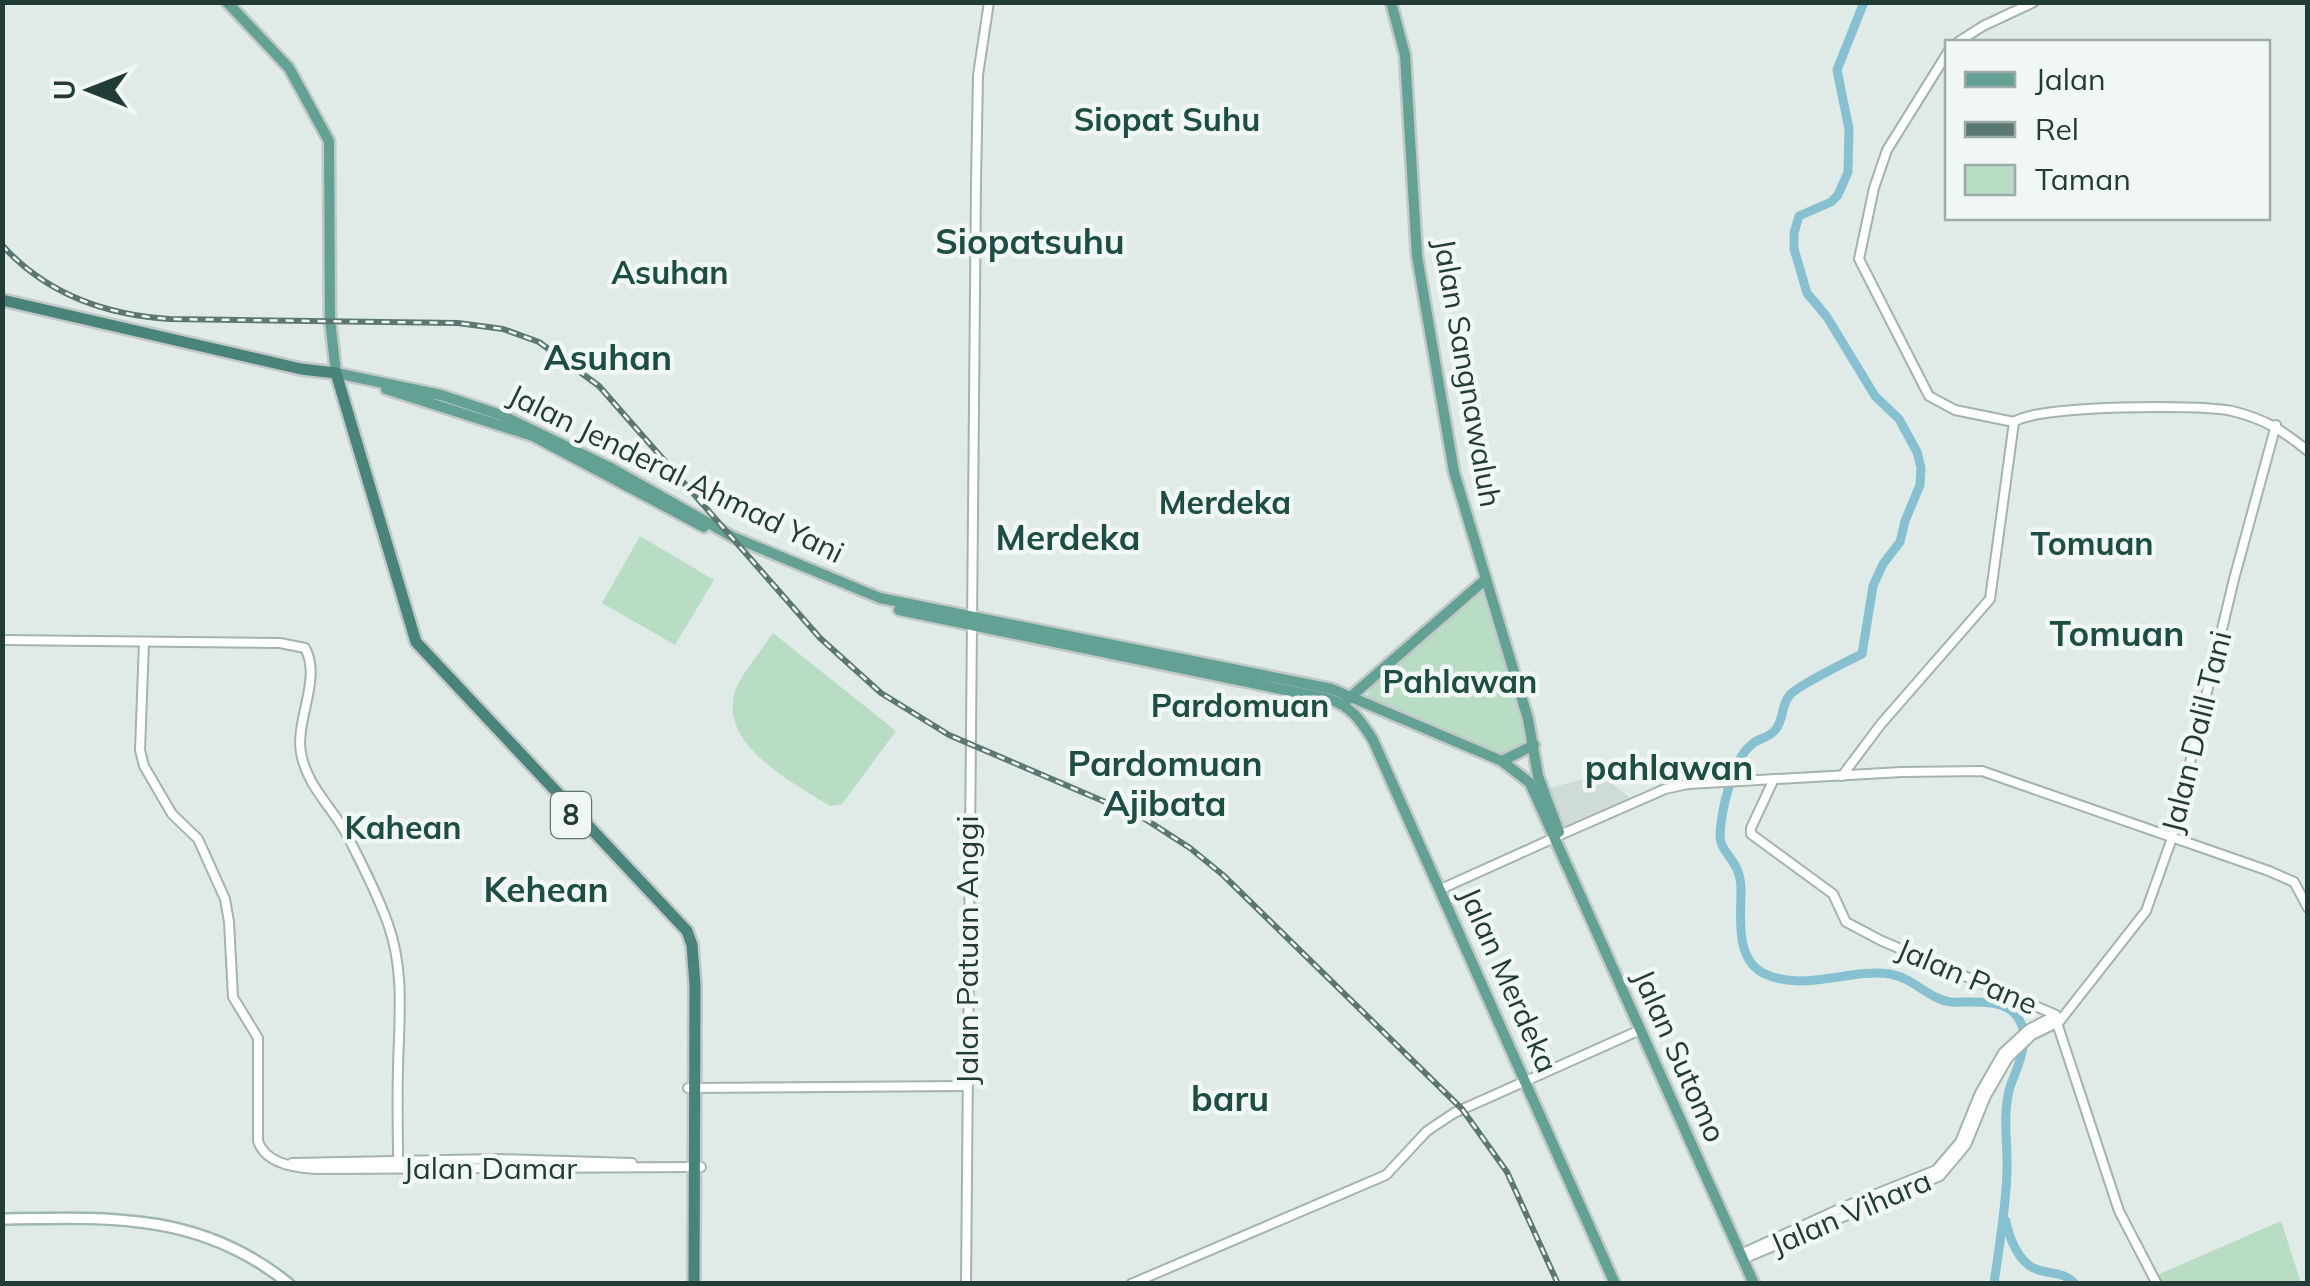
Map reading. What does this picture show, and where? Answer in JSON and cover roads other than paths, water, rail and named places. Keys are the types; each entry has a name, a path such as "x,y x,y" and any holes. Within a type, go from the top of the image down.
{"highway":[{"path":"2,300 332,373"},
{"name":"8","path":"332,373 398,614 410,644 678,930 688,962 691,1284"}],"main road":[{"path":"227,2 288,68 330,141 332,373"},
{"name":"Jalan Sangnawaluh","path":"1391,2 1405,54 1417,256 1454,472 1534,745 1538,776"},
{"name":"Jalan Jenderal Ahmad Yani","path":"332,373 512,424 734,537 879,601 1269,680 1332,689 1347,700"},
{"path":"1347,700 1486,579"},
{"name":"Jalan Sutomo","path":"1347,700 1390,712 1502,762 1530,783 1754,1284"},
{"name":"Jalan Merdeka","path":"1347,700 1374,740 1615,1284"},
{"path":"1374,740 1371,718 1380,712 1390,712"},
{"path":"1502,762 1534,745"},
{"name":"Jalan Sutomo","path":"1538,776 1558,840"},
{"path":"2,1219 138,1220 228,1243 250,1254 289,1284"}],"street":[{"name":"Jalan Patuan Anggi","path":"966,1284 978,89 989,2"},
{"path":"1961,40 2034,2"},
{"path":"1945,57 1886,150 1859,260 1929,396 1956,410 2014,422 2023,416 2079,410 2228,410 2276,424 2308,451"},
{"path":"1842,776 1880,724 1990,599 2014,422"},
{"name":"Jalan Dalil Tani","path":"2059,1017 2146,911 2172,838 2238,562 2276,424"},
{"path":"2,640 280,643 304,648 308,653 310,672 299,736 301,754 312,784 345,832 371,885 396,955 400,992 398,1161"},
{"path":"144,642 140,750 144,766 172,814 198,839 224,899 233,997 258,1038 258,1141 261,1150 287,1164"},
{"path":"1441,889 1665,789 1902,772 1982,771 2291,880 2308,908"},
{"name":"Jalan Pane","path":"1773,781 1751,834 1833,894 1846,922 2059,1017 2119,1210 2157,1284"},
{"name":"Jalan Vihara","path":"1742,1257 1846,1206 1930,1178 1963,1144 1987,1078 2016,1044 2059,1017"},
{"path":"1131,1284 1386,1175 1427,1131 1444,1119 1640,1030"},
{"path":"691,1087 966,1086"},
{"name":"Jalan Damar","path":"287,1164 497,1159 562,1165"},
{"name":"Jalan Damar","path":"287,1164 316,1169 691,1166"}],"waterway":[{"path":"1864,2 1837,70 1849,129 1848,172 1831,202 1799,216 1794,249 1807,293 1827,317 1875,396 1899,419 1917,452 1920,485 1900,542 1873,586 1862,654 1790,695 1776,729 1744,752 1729,787 1720,836 1740,880 1744,947 1748,958 1763,973 1794,981 1890,974 1943,1000 1995,1004 2016,1015 2024,1042 2006,1108 2006,1185 1994,1284"},
{"path":"2006,1221 2012,1242 2030,1266 2066,1277 2075,1284"}],"railway":[{"path":"2,245 58,289 123,313 170,319 458,323 503,329 539,342 599,386 820,638 881,693 949,735 1145,819 1223,875 1462,1109 1507,1172 1558,1284"}],"district":[{"name":"Siopat Suhu","path":"1167,120"},
{"name":"Siopatsuhu","path":"1030,242"},
{"name":"Asuhan","path":"670,273"},
{"name":"Asuhan","path":"608,358"},
{"name":"Merdeka","path":"1225,503"},
{"name":"Merdeka","path":"1068,538"},
{"name":"Tomuan","path":"2092,544"},
{"name":"Tomuan","path":"2117,634"},
{"name":"Pahlawan","path":"1460,682"},
{"name":"Pardomuan","path":"1240,706"},
{"name":"pahlawan","path":"1669,768"},
{"name":"Pardomuan Ajibata","path":"1165,784"},
{"name":"Kahean","path":"403,828"},
{"name":"Kehean","path":"546,890"},
{"name":"baru","path":"1230,1099"}]}
